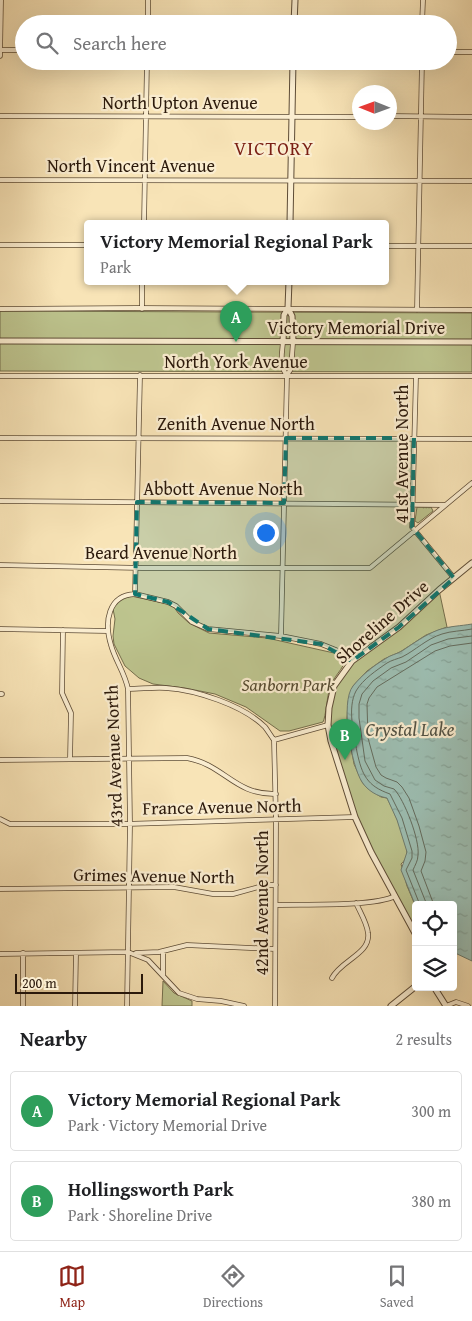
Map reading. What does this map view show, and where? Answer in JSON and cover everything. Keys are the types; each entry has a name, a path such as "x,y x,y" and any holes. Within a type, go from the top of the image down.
{"street":[{"path":"0,56 1,0"},
{"path":"148,0 148,15"},
{"path":"294,15 295,0"},
{"path":"422,15 423,0"},
{"path":"0,50 15,50"},
{"path":"457,52 472,52"},
{"path":"144,220 147,70"},
{"path":"290,220 293,70"},
{"path":"417,310 422,70"},
{"name":"North Upton Avenue","path":"0,116 352,117"},
{"path":"397,116 472,117"},
{"name":"North Vincent Avenue","path":"0,180 472,181"},
{"path":"0,244 84,245"},
{"path":"389,246 472,246"},
{"path":"142,285 142,309"},
{"path":"287,375 283,372 282,367 284,315 288,308 289,285"},
{"path":"281,636 287,375 291,369 292,342 292,316 288,308"},
{"path":"0,309 288,308 472,310"},
{"name":"Victory Memorial Drive","path":"0,341 472,342"},
{"name":"North York Avenue","path":"0,376 472,376"},
{"path":"140,376 135,594 168,602 176,606 192,622 208,629 281,636 327,646 352,661"},
{"name":"41st Avenue North","path":"416,376 412,528 454,578"},
{"name":"Zenith Avenue North","path":"0,438 472,439"},
{"name":"Beard Avenue North","path":"0,564 136,568 370,568 472,483"},
{"name":"Abbott Avenue North","path":"0,501 446,505"},
{"name":"Shoreline Drive","path":"412,928 355,818 335,755 328,725 329,708 334,686 352,661 399,628 472,563"},
{"name":"43rd Avenue North","path":"127,1006 130,887 128,689 126,679 110,644 108,631 109,614 112,605 122,596 135,594"},
{"path":"0,629 108,631"},
{"path":"63,630 62,694 71,714 70,759"},
{"path":"128,689 164,688 202,694 246,714 265,727 274,740 328,725"},
{"name":"42nd Avenue North","path":"274,740 276,794 275,1006"},
{"path":"0,760 176,757 198,760 219,770 236,784 246,789 266,794 276,794"},
{"name":"France Avenue North","path":"0,819 10,824 130,824 355,818"},
{"name":"Grimes Avenue North","path":"0,889 174,887 213,894 232,894 266,885 276,885"},
{"path":"276,905 356,903 389,899 394,896"},
{"path":"332,978 336,970 360,952 367,944 367,929 356,903"},
{"path":"0,954 149,953 187,946 275,949"},
{"path":"163,950 163,975"},
{"path":"128,952 148,960 175,990 187,997 244,1006"},
{"path":"23,953 23,1006"},
{"path":"75,1006 76,953"},
{"path":"391,1006 412,989"},
{"path":"437,991 446,1006 456,1002 468,1006"}],"highlighted area":[{"path":"286,438 414,438 412,527 454,578 399,627 352,661 321,644 208,629 168,602 135,594 137,502 284,503"}],"green space":[{"path":"0,311 472,313 472,372 0,371"},
{"path":"417,507 431,507 433,511 418,523 415,521"},
{"path":"439,590 447,627 426,635 367,671 353,686 348,702 347,718 354,764 362,782 367,788 381,797 387,798 403,834 407,855 401,864 413,901 412,927 355,817 331,741 329,708 334,686 351,661 376,644"},
{"name":"Sanborn Park","path":"131,596 168,604 174,607 189,623 209,633 267,638 334,653 343,659 344,664 330,687 323,722 289,731 280,731 246,707 215,694 153,684 139,678 125,666 114,644 113,636 115,619 113,609 117,600"},
{"path":"163,981 174,993 192,1001 192,1006 162,1006"}],"water":[{"name":"Crystal Lake","path":"472,624 472,961 457,954 457,901 414,901 401,870 407,852 397,820 387,798 373,793 362,782 354,762 348,734 347,705 349,694 360,678 387,658 433,632"}],"place":[{"name":"Victory Memorial Regional Park","path":"236,342"},
{"name":"Hollingsworth Park","path":"345,760"}],"district":[{"name":"VICTORY","path":"274,148"}]}
